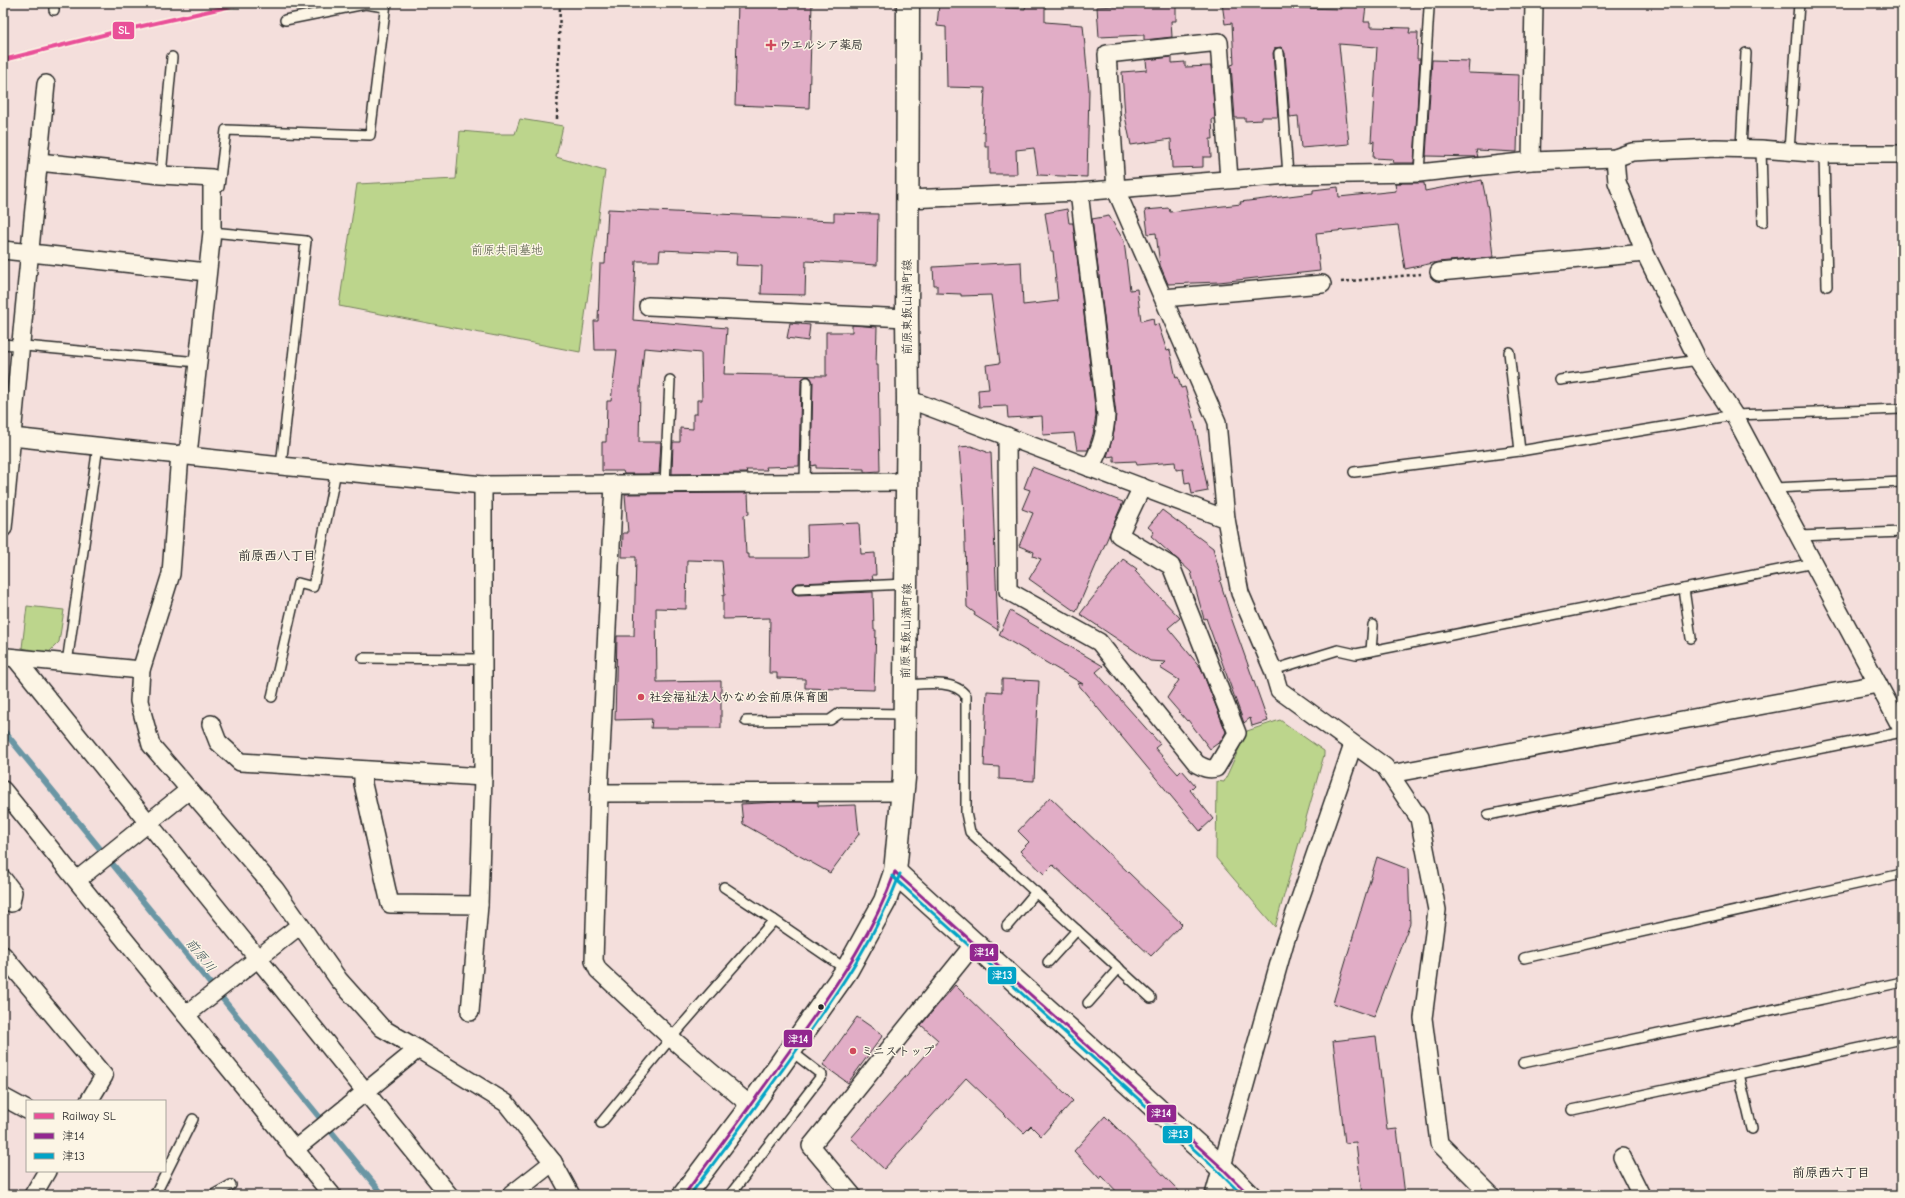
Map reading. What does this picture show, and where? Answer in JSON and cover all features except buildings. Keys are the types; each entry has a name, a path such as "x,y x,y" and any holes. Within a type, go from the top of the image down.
{"street":[{"name":"前原東飯山満町線","path":"684,1195 791,1051 847,970 885,901 895,872 903,792 905,714 908,399 908,3"},
{"path":"1531,161 1534,3"},
{"path":"1229,179 1219,42 1107,54 1116,190 1217,422 1226,519 1240,593 1273,670 1279,690 1385,767 1419,818 1437,910 1423,1018 1439,1143 1492,1195"},
{"path":"3,528 7,436 20,346 46,84"},
{"path":"907,199 1116,190 1229,179 1288,176 1419,173 1531,161 1615,158 1632,152 1715,148 1761,149 1824,154 1902,154"},
{"path":"1615,158 1617,182 1645,253 1698,360 1734,415 1902,729"},
{"path":"39,162 160,175 212,178 212,232 198,362 184,455 171,574 142,670 139,701 151,745 275,888 299,926 339,980 382,1028 506,1103 553,1162 571,1195"},
{"path":"1079,192 1106,415 1105,434 1099,451 1090,468"},
{"path":"3,250 207,272"},
{"path":"1439,272 1645,253"},
{"path":"1164,298 1322,284"},
{"path":"648,306 907,318"},
{"path":"908,399 1226,519"},
{"path":"7,436 281,466 483,484 907,482"},
{"path":"1007,436 1008,591 1099,642 1197,764 1203,768 1216,768 1237,733 1171,566 1119,536 1142,487"},
{"path":"470,1012 478,905 483,777 483,484"},
{"path":"614,484 599,793 594,961 598,970 671,1038 750,1106"},
{"path":"9,657 142,670"},
{"path":"9,657 148,823 449,1195"},
{"path":"1390,774 1878,684"},
{"path":"211,724 218,742 240,762 483,777"},
{"path":"1214,1195 1285,942 1353,745"},
{"path":"363,770 363,784 390,904 478,905"},
{"path":"3,790 332,1195"},
{"path":"77,880 189,790"},
{"path":"599,793 903,792"},
{"path":"895,872 1222,1168 1249,1195"},
{"path":"3,879 13,892 11,903"},
{"path":"186,1015 299,926"},
{"path":"852,1195 811,1146 974,944"},
{"path":"3,955 104,1076 90,1100"},
{"path":"294,1150 418,1049"},
{"path":"3,1097 26,1109"},
{"path":"1622,1157 1641,1195"},
{"path":"511,1195 553,1162"},
{"path":"34,1195 46,1172"}],"lane":[{"path":"1789,151 1799,3"},
{"path":"212,186 219,187 226,130 370,135 385,5 365,4 285,20"},
{"path":"1419,173 1429,8"},
{"path":"1279,53 1288,176"},
{"path":"1741,148 1746,53"},
{"path":"160,175 172,57"},
{"path":"1761,149 1763,222"},
{"path":"1824,154 1827,286"},
{"path":"212,232 306,241 281,466"},
{"path":"3,344 198,362"},
{"path":"1509,352 1520,451"},
{"path":"1560,380 1698,360"},
{"path":"665,484 670,380"},
{"path":"805,483 807,382"},
{"path":"1354,472 1520,451 1734,415 1902,409"},
{"path":"67,663 98,446"},
{"path":"272,697 298,583 313,587 336,471"},
{"path":"1774,488 1902,482"},
{"path":"1799,536 1902,532"},
{"path":"1273,670 1338,650 1356,654 1814,563"},
{"path":"798,588 906,584"},
{"path":"1684,589 1691,638"},
{"path":"1371,651 1373,625"},
{"path":"363,658 483,659"},
{"path":"905,684 956,686 962,690 966,696 966,813 970,832 1151,998"},
{"path":"746,721 830,720 840,713 905,714"},
{"path":"1488,815 1902,732"},
{"path":"1524,958 1902,874"},
{"path":"724,887 847,970"},
{"path":"1007,926 1036,892"},
{"path":"601,1123 671,1038 774,920"},
{"path":"1048,962 1077,930"},
{"path":"1088,1003 1119,968"},
{"path":"1523,1063 1902,982"},
{"path":"1572,1110 1902,1039"},
{"path":"730,1195 822,1075 791,1051"},
{"path":"1740,1074 1752,1129"},
{"path":"155,1195 193,1119"},
{"path":"213,1195 231,1185"}],"path":[{"path":"557,119 560,3"},
{"path":"1322,284 1439,272"}],"green space":[{"name":"前原共同墓地","path":"520,119 563,126 556,157 605,171 580,352 339,306 357,184 456,179 460,131 515,134"},
{"path":"27,606 64,610 59,642 48,653 22,648"},
{"path":"1280,720 1324,751 1324,755 1275,927 1216,858 1217,781 1224,782 1247,731"}],"waterway":[{"name":"前原川","path":"3,730 383,1195"}],"rail line":[{"name":"SL","path":"3,60 111,33 245,3"}],"transit line":[{"name":"津14","path":"895,872 1222,1168 1249,1195"},
{"name":"津14","path":"684,1195 775,1071 844,973 867,934 887,893 895,872"},
{"name":"津13","path":"690,1195 836,994 860,956 882,916 900,874"},
{"name":"津13","path":"892,876 1219,1172 1242,1195"}],"place":[{"name":"ウエルシア薬局","path":"771,45"},
{"name":"社会福祉法人かなめ会前原保育園","path":"641,697"},
{"name":"ミニストップ","path":"853,1051"}],"district":[{"name":"前原西八丁目","path":"277,555"},
{"name":"前原西六丁目","path":"1831,1172"}]}
